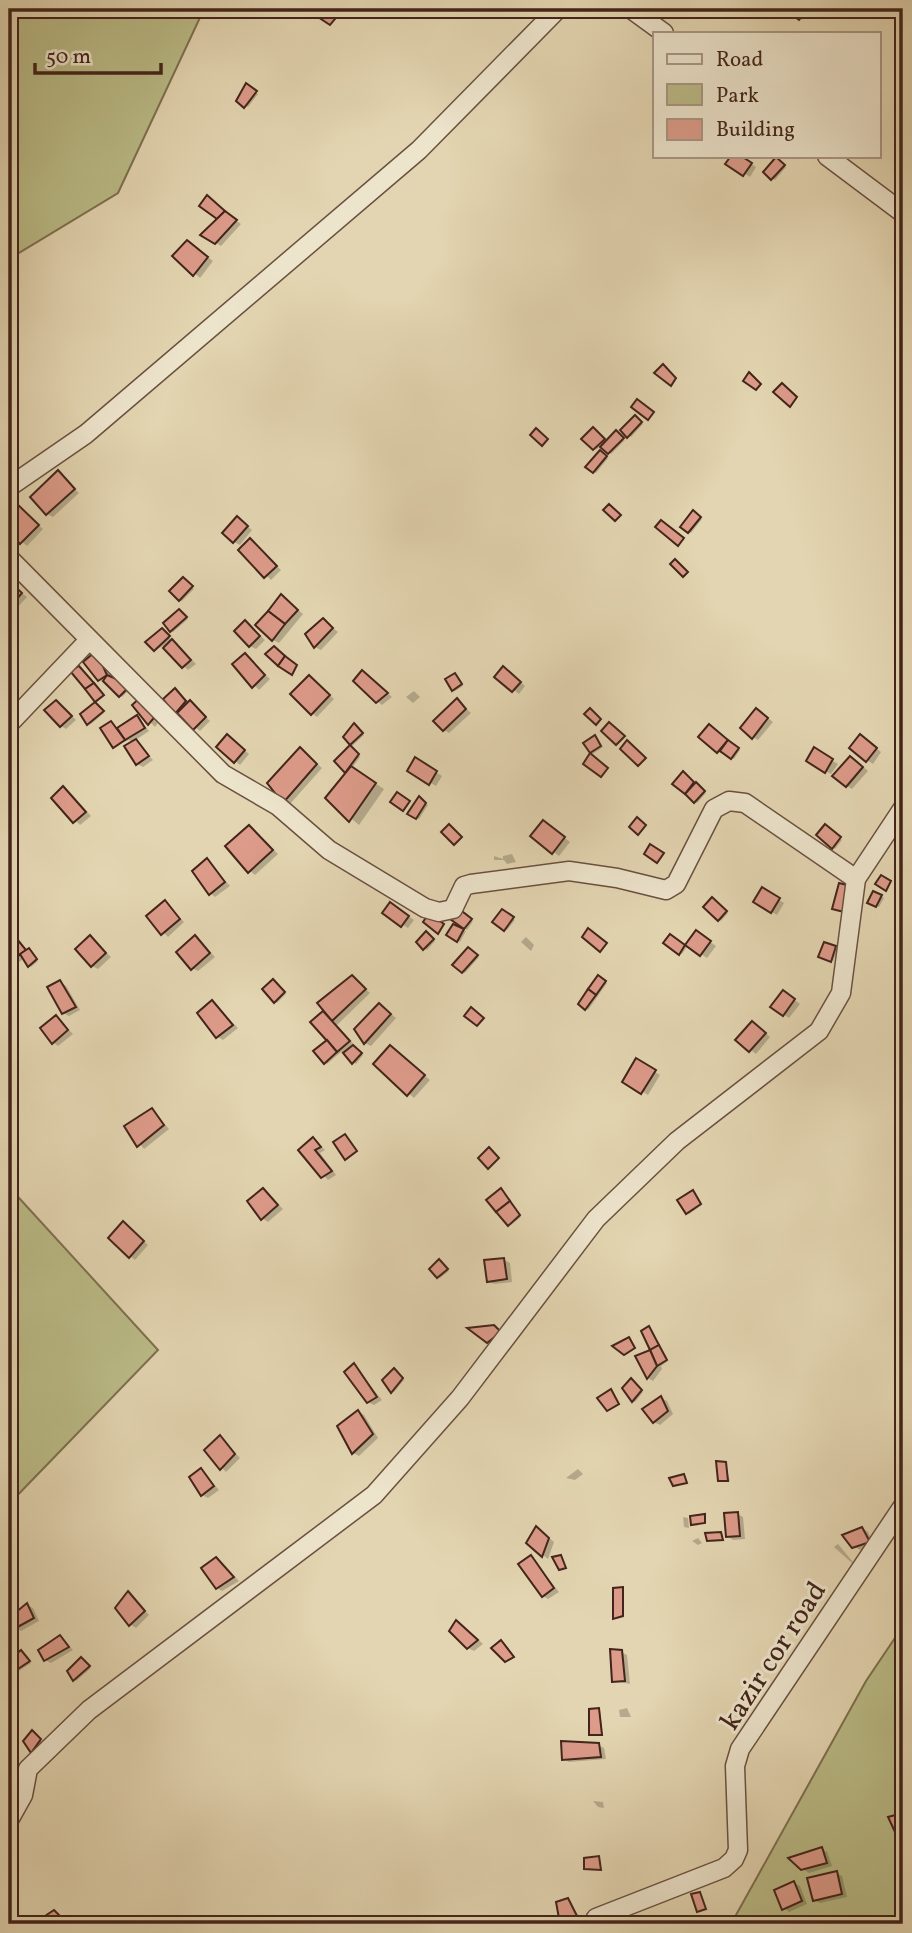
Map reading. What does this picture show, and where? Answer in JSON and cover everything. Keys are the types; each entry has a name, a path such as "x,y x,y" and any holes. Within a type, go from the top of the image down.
{"street":[{"path":"9,487 86,434 419,150 558,9"},
{"path":"631,9 663,32"},
{"path":"830,158 903,213"},
{"path":"9,558 223,774 278,806 329,850 425,908 439,912 453,909 464,886 471,884 569,871 617,878 666,890 676,884 713,808 729,801 745,803 856,879"},
{"path":"9,724 89,640"},
{"path":"9,1820 23,1795 28,1769 89,1710 374,1495 460,1398 596,1219 677,1140 819,1031 841,993 856,879 903,808"},
{"name":"kazir cor road","path":"593,1924 596,1918 723,1868 734,1859 738,1850 736,1766 740,1749 903,1506"}],"green space":[{"path":"9,9 204,9 118,193 9,259"},
{"path":"9,1187 158,1350 9,1504"},
{"path":"903,1626 903,1924 731,1924 866,1681"}],"building":[{"path":"784,9 808,9 799,20"},
{"path":"324,10 335,19 330,25 318,17"},
{"path":"246,83 257,91 244,108 236,101"},
{"path":"730,158 744,158 752,163 743,176 725,164"},
{"path":"775,158 785,165 771,180 763,172"},
{"path":"207,195 225,211 217,219 199,206"},
{"path":"225,211 237,220 215,244 200,235"},
{"path":"187,240 208,257 193,276 172,256"},
{"path":"663,364 676,378 671,386 654,373"},
{"path":"749,372 761,384 756,390 743,381"},
{"path":"782,383 797,397 790,407 773,392"},
{"path":"637,399 654,412 648,420 631,407"},
{"path":"635,415 642,422 627,438 620,430"},
{"path":"593,427 605,439 593,450 581,439"},
{"path":"536,428 548,439 542,446 530,435"},
{"path":"616,430 624,438 608,454 600,447"},
{"path":"600,450 607,456 593,473 585,467"},
{"path":"58,470 75,489 46,515 30,497"},
{"path":"14,501 39,525 20,544 9,532 9,506"},
{"path":"609,504 621,515 615,521 603,510"},
{"path":"693,510 701,517 688,533 680,527"},
{"path":"237,516 248,526 233,543 222,533"},
{"path":"661,520 684,538 678,546 655,527"},
{"path":"250,538 277,566 264,578 238,550"},
{"path":"675,559 688,572 683,577 670,564"},
{"path":"183,577 193,586 179,601 169,591"},
{"path":"9,581 22,593 9,608"},
{"path":"281,594 298,610 285,624 268,611"},
{"path":"179,609 187,617 170,632 163,623"},
{"path":"268,611 285,624 272,641 255,625"},
{"path":"323,618 333,628 314,648 305,634"},
{"path":"245,620 260,636 249,647 234,631"},
{"path":"162,628 170,636 154,651 145,642"},
{"path":"172,639 191,660 182,668 163,648"},
{"path":"274,646 285,656 278,666 265,654"},
{"path":"96,651 107,675 98,681 83,662"},
{"path":"245,653 265,675 252,688 232,664"},
{"path":"285,656 297,665 292,675 278,666"},
{"path":"79,666 94,683 85,689 70,671"},
{"path":"503,666 521,682 512,692 494,677"},
{"path":"362,670 388,693 376,703 353,681"},
{"path":"455,673 462,684 452,691 445,679"},
{"path":"107,675 131,685 119,697 103,681"},
{"path":"309,675 330,695 311,715 290,694"},
{"path":"94,683 104,695 95,702 85,689"},
{"path":"175,688 186,701 175,714 163,699"},
{"path":"142,696 158,713 148,725 132,705"},
{"path":"457,698 466,709 443,731 433,721"},
{"path":"56,700 72,716 60,727 44,710"},
{"path":"190,700 206,717 193,730 177,713"},
{"path":"95,702 104,711 87,725 80,714"},
{"path":"590,708 601,719 596,725 584,714"},
{"path":"756,708 768,718 752,739 740,728"},
{"path":"137,715 145,728 125,740 117,728"},
{"path":"111,721 125,740 113,748 100,728"},
{"path":"609,722 625,736 616,745 601,731"},
{"path":"354,723 363,733 350,745 343,737"},
{"path":"709,724 728,740 717,753 698,737"},
{"path":"227,734 245,750 234,763 216,747"},
{"path":"860,734 877,748 866,762 849,748"},
{"path":"595,735 601,746 590,753 583,743"},
{"path":"136,739 149,756 136,765 124,746"},
{"path":"627,740 646,758 638,766 620,749"},
{"path":"728,740 739,748 731,759 720,751"},
{"path":"350,745 359,754 345,773 334,761"},
{"path":"300,747 317,764 283,803 267,783"},
{"path":"814,747 833,759 825,773 806,761"},
{"path":"590,753 608,768 601,777 583,764"},
{"path":"850,756 863,767 846,787 832,776"},
{"path":"415,757 437,771 429,785 407,771"},
{"path":"351,766 376,783 349,822 325,798"},
{"path":"683,771 694,782 685,794 672,784"},
{"path":"696,782 705,791 694,803 685,794"},
{"path":"63,786 86,812 73,823 51,798"},
{"path":"397,792 410,801 403,811 390,802"},
{"path":"419,796 426,803 416,819 407,814"},
{"path":"637,817 646,825 638,835 629,827"},
{"path":"543,820 565,837 552,854 530,836"},
{"path":"449,824 462,837 454,845 441,832"},
{"path":"825,824 841,837 832,849 816,835"},
{"path":"249,825 273,850 248,873 225,846"},
{"path":"650,844 664,853 657,863 644,854"},
{"path":"207,858 225,882 209,895 192,871"},
{"path":"881,875 891,881 886,891 875,884"},
{"path":"839,883 851,886 844,912 832,909"},
{"path":"762,887 780,898 771,913 753,902"},
{"path":"873,891 882,895 876,907 867,903"},
{"path":"712,897 727,911 718,921 703,907"},
{"path":"165,900 180,919 161,935 146,916"},
{"path":"390,902 409,916 401,927 382,913"},
{"path":"458,908 472,919 464,929 450,919"},
{"path":"502,909 514,917 504,931 492,922"},
{"path":"429,913 444,924 438,934 423,922"},
{"path":"453,924 464,929 457,942 446,935"},
{"path":"588,928 607,943 600,952 582,937"},
{"path":"696,930 711,941 700,956 685,945"},
{"path":"426,931 434,939 423,950 416,942"},
{"path":"670,934 685,945 679,955 663,943"},
{"path":"90,935 106,953 91,967 75,949"},
{"path":"195,935 210,953 191,970 176,952"},
{"path":"17,939 26,950 9,963 9,944"},
{"path":"824,942 836,946 831,962 818,957"},
{"path":"468,947 478,955 462,973 452,965"},
{"path":"29,948 37,959 28,967 20,954"},
{"path":"352,975 366,989 332,1021 317,1003"},
{"path":"598,975 606,981 596,995 588,989"},
{"path":"273,979 285,992 274,1003 262,989"},
{"path":"60,980 76,1007 62,1014 47,987"},
{"path":"588,989 596,995 585,1010 578,1004"},
{"path":"783,990 795,999 783,1016 770,1007"},
{"path":"212,1000 233,1025 216,1038 197,1013"},
{"path":"379,1003 391,1014 364,1044 354,1029"},
{"path":"471,1007 484,1018 477,1026 464,1016"},
{"path":"323,1011 350,1041 337,1052 310,1022"},
{"path":"56,1015 68,1030 52,1044 40,1028"},
{"path":"752,1021 766,1033 749,1052 735,1040"},
{"path":"327,1040 337,1052 324,1064 313,1051"},
{"path":"353,1045 362,1053 352,1064 343,1053"},
{"path":"390,1045 425,1075 407,1096 373,1064"},
{"path":"636,1058 656,1070 641,1094 622,1082"},
{"path":"152,1108 164,1125 137,1147 124,1126"},
{"path":"345,1134 357,1151 345,1160 333,1142"},
{"path":"313,1137 321,1147 315,1150 332,1171 321,1178 298,1150"},
{"path":"489,1147 499,1158 488,1169 478,1158"},
{"path":"263,1188 278,1205 261,1220 247,1201"},
{"path":"501,1188 510,1201 496,1212 486,1200"},
{"path":"693,1190 701,1204 686,1214 677,1200"},
{"path":"510,1201 520,1215 508,1226 496,1212"},
{"path":"123,1221 144,1241 129,1258 108,1238"},
{"path":"504,1258 507,1279 487,1282 484,1260"},
{"path":"439,1259 448,1269 437,1278 429,1269"},
{"path":"494,1325 501,1332 487,1343 467,1328"},
{"path":"649,1326 659,1345 650,1350 641,1331"},
{"path":"629,1337 635,1348 624,1355 612,1346"},
{"path":"659,1345 667,1360 657,1366 650,1350"},
{"path":"650,1350 657,1366 647,1379 635,1356"},
{"path":"354,1363 377,1397 367,1403 344,1372"},
{"path":"394,1368 403,1378 391,1393 382,1380"},
{"path":"631,1378 642,1390 632,1402 622,1388"},
{"path":"611,1389 619,1404 607,1411 597,1398"},
{"path":"661,1396 668,1411 653,1423 642,1409"},
{"path":"358,1410 373,1434 352,1454 337,1426"},
{"path":"220,1435 235,1454 220,1470 204,1450"},
{"path":"716,1461 726,1462 728,1481 718,1481"},
{"path":"201,1468 214,1486 201,1496 189,1477"},
{"path":"684,1474 687,1483 673,1486 669,1478"},
{"path":"738,1512 740,1536 726,1537 724,1513"},
{"path":"705,1514 705,1523 691,1525 690,1516"},
{"path":"536,1526 549,1538 542,1557 526,1543"},
{"path":"862,1527 870,1542 852,1548 842,1535"},
{"path":"721,1532 723,1540 707,1541 705,1533"},
{"path":"531,1555 554,1588 542,1597 518,1564"},
{"path":"561,1555 566,1568 559,1570 552,1557"},
{"path":"216,1557 234,1577 216,1589 201,1568"},
{"path":"623,1587 623,1616 613,1619 613,1588"},
{"path":"128,1591 145,1611 129,1626 115,1608"},
{"path":"27,1603 34,1618 14,1629 9,1618"},
{"path":"456,1620 478,1640 467,1649 449,1631"},
{"path":"60,1635 69,1647 44,1661 38,1650"},
{"path":"501,1640 514,1657 505,1662 491,1648"},
{"path":"610,1649 622,1650 625,1681 612,1682"},
{"path":"21,1650 30,1661 9,1675 9,1660"},
{"path":"81,1657 90,1666 73,1681 67,1671"},
{"path":"599,1708 602,1735 589,1735 589,1709"},
{"path":"32,1730 41,1739 31,1753 23,1741"},
{"path":"561,1741 599,1743 601,1757 562,1760"},
{"path":"903,1813 903,1849 888,1817"},
{"path":"822,1847 827,1863 801,1870 788,1858"},
{"path":"599,1856 601,1870 584,1869 584,1858"},
{"path":"837,1871 842,1894 813,1901 807,1878"},
{"path":"794,1881 802,1901 782,1910 774,1890"},
{"path":"700,1892 706,1909 697,1912 691,1894"},
{"path":"568,1898 577,1916 560,1924 556,1902"},
{"path":"54,1910 62,1918 53,1924 33,1924"}]}
